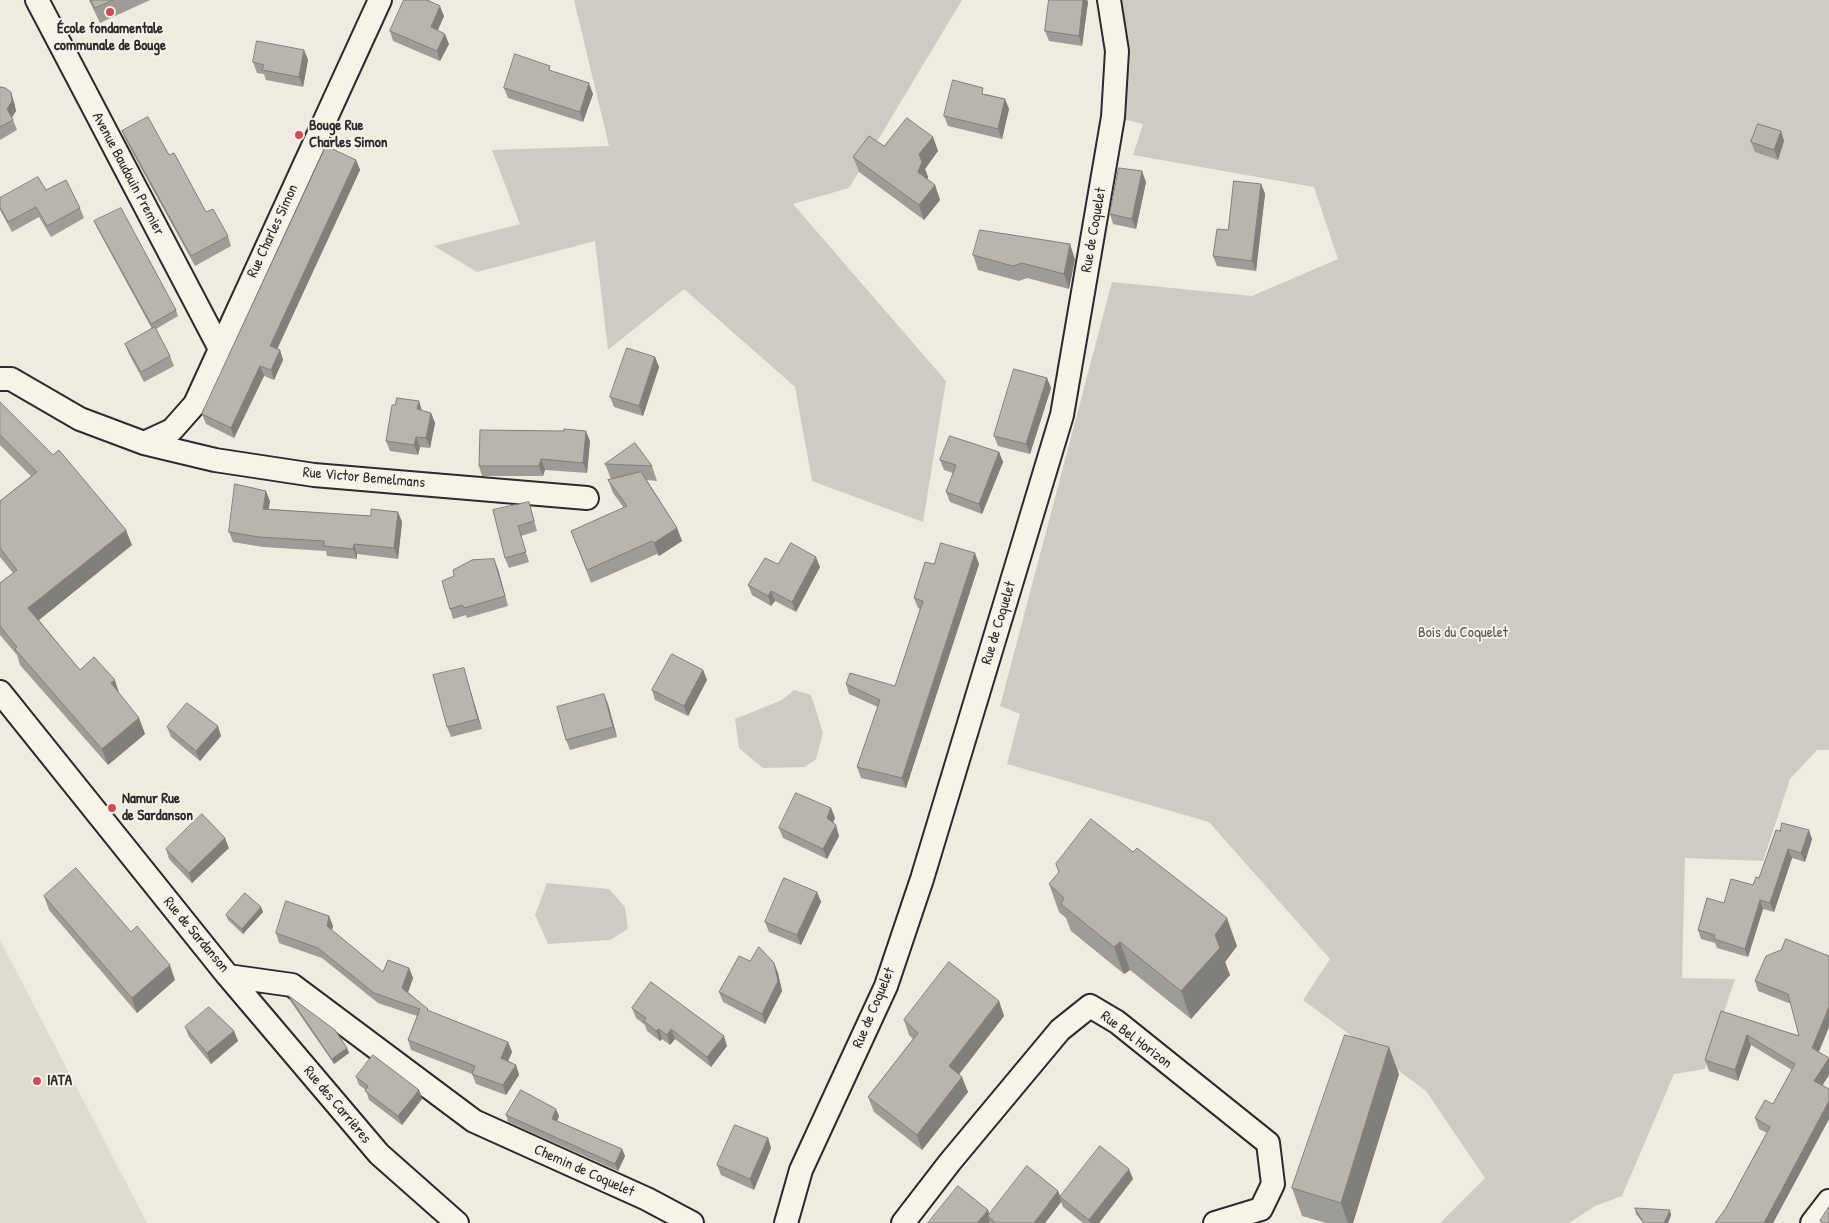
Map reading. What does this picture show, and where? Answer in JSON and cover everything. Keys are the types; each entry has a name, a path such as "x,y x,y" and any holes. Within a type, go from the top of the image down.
{"street":[{"name":"Avenue Baudouin Premier","path":"37,0 219,348"},
{"name":"Rue Charles Simon","path":"144,443 172,430 195,404 380,0"},
{"name":"Rue de Coquelet","path":"786,1223 801,1170 886,986 922,879 1062,415 1113,117 1117,51 1109,0"},
{"name":"Rue Victor Bemelmans","path":"0,379 10,380 80,419 144,443 215,460 314,475 587,498"},
{"name":"Rue de Sardanson","path":"0,692 228,976 292,985 474,1121"},
{"name":"Rue des Carrières","path":"228,976 379,1154 457,1223"},
{"name":"Rue Bel Horizon","path":"903,1223 950,1162 1060,1030 1090,1006 1117,1022 1268,1143 1273,1184 1260,1208 1215,1223"},
{"name":"Chemin de Coquelet","path":"474,1121 647,1199 692,1223"},
{"path":"1812,1223 1829,1200"}],"shaded area":[{"name":"IATA","path":"0,940 147,1223 0,1223"}],"green space":[{"path":"574,0 962,0 849,188 793,204 946,381 923,522 812,481 795,387 684,289 608,350 595,241 477,272 434,246 520,224 492,150 609,146"},
{"name":"Bois du Coquelet","path":"1109,0 1829,0 1829,750 1817,750 1790,779 1763,861 1685,858 1682,978 1735,979 1705,1069 1674,1074 1622,1196 1595,1206 1569,1223 1440,1223 1485,1178 1426,1091 1303,1000 1330,959 1209,822 1007,764 1020,714 1000,706 1112,282 1252,296 1338,259 1314,187 1133,155 1143,124 1113,117"},
{"path":"794,690 811,695 823,733 816,759 805,767 763,768 739,748 735,719 782,700"},
{"path":"547,883 609,889 625,907 628,929 610,940 548,944 535,915"}],"building":[{"path":"91,0 113,0 95,8"},
{"path":"404,0 427,0 440,6 431,27 445,34 437,51 390,31"},
{"path":"1049,0 1083,0 1079,36 1045,31"},
{"path":"257,41 304,50 299,77 262,70 264,65 253,62"},
{"path":"515,54 550,66 549,70 589,83 580,112 504,88"},
{"path":"953,80 983,88 982,94 1005,99 998,129 944,116"},
{"path":"0,87 11,92 12,101 7,109 13,120 0,127"},
{"path":"148,117 169,155 174,153 206,212 213,209 228,236 191,256 122,131"},
{"path":"907,118 933,137 919,154 922,162 918,172 935,185 919,205 853,157 869,136 884,146"},
{"path":"1758,124 1781,131 1774,150 1751,142"},
{"path":"326,146 356,160 270,346 280,350 271,370 260,366 231,428 202,414"},
{"path":"1119,168 1142,171 1132,219 1110,214"},
{"path":"38,177 46,190 66,180 80,208 47,226 36,207 8,222 0,207 0,198"},
{"path":"1234,181 1261,184 1252,261 1213,256 1217,229 1228,230"},
{"path":"121,208 176,310 151,324 94,221"},
{"path":"980,230 1070,244 1064,274 1022,263 1013,266 973,255"},
{"path":"155,327 170,356 141,372 125,344"},
{"path":"627,348 655,357 639,406 610,397"},
{"path":"1014,369 1047,378 1026,444 994,436"},
{"path":"397,398 419,401 417,409 431,413 426,438 416,437 414,445 386,441 392,405 395,405"},
{"path":"0,402 53,455 59,450 126,530 28,608 80,670 94,657 115,680 111,683 139,718 102,749 15,649 17,647 0,626 0,583 17,570 0,548 0,501 37,472 0,435"},
{"path":"564,429 586,431 583,463 541,459 539,466 479,466 480,430 564,431"},
{"path":"950,436 999,452 979,504 946,492 956,465 940,460"},
{"path":"635,443 652,466 605,464"},
{"path":"641,472 677,528 654,543 652,541 587,570 571,531 627,506 608,480"},
{"path":"235,484 266,491 263,509 371,516 371,509 398,512 394,548 354,544 353,549 324,546 324,541 259,537 229,532"},
{"path":"529,502 534,521 518,526 526,552 505,558 493,510"},
{"path":"791,543 816,557 792,602 771,591 768,596 748,585 765,558 778,564"},
{"path":"941,543 975,553 902,778 857,767 880,700 846,684 850,673 895,686 923,601 914,598 925,562 934,564"},
{"path":"494,559 505,596 464,608 462,605 450,609 442,581 454,576 453,570 472,560"},
{"path":"672,654 703,670 684,706 652,690"},
{"path":"464,668 478,719 447,727 433,675"},
{"path":"604,694 613,727 566,740 557,707"},
{"path":"187,703 218,726 196,751 167,727"},
{"path":"796,793 831,808 827,818 836,825 823,849 779,828"},
{"path":"202,814 225,838 189,873 166,849"},
{"path":"1091,819 1133,852 1137,848 1227,918 1215,935 1220,948 1181,991 1120,942 1114,947 1061,904 1064,898 1049,884 1059,872 1056,864"},
{"path":"1782,823 1809,830 1801,853 1788,849 1770,903 1760,900 1745,949 1714,939 1715,935 1698,930 1707,898 1724,903 1731,879 1753,885 1756,877 1759,878 1776,830 1780,831"},
{"path":"76,868 131,932 137,926 170,965 132,998 44,896"},
{"path":"784,878 817,892 797,935 765,922"},
{"path":"245,893 261,907 242,929 226,915"},
{"path":"286,901 329,916 327,926 383,972 388,960 409,968 402,988 427,1010 508,1042 501,1058 516,1065 503,1085 472,1074 475,1066 408,1040 420,1009 374,993 318,948 276,933"},
{"path":"1786,939 1829,956 1829,1007 1812,1048 1829,1058 1814,1081 1829,1089 1829,1101 1764,1223 1715,1223 1726,1208 1770,1127 1755,1118 1765,1100 1773,1104 1795,1064 1747,1035 1735,1070 1705,1060 1721,1011 1799,1036 1788,994 1755,981 1766,956 1781,950"},
{"path":"759,947 774,963 778,981 762,1014 719,992 739,956 750,961"},
{"path":"949,962 999,1001 949,1066 962,1077 917,1135 868,1097 918,1033 904,1020"},
{"path":"651,982 724,1036 707,1057 671,1029 667,1035 659,1029 656,1031 644,1021 646,1018 632,1008"},
{"path":"289,996 335,1030 347,1048 332,1059"},
{"path":"209,1007 234,1031 207,1053 185,1027"},
{"path":"1345,1035 1389,1047 1341,1203 1292,1188"},
{"path":"373,1055 419,1090 398,1116 365,1091 368,1086 356,1077"},
{"path":"521,1090 556,1109 552,1119 622,1149 615,1164 506,1115"},
{"path":"735,1125 768,1138 750,1179 717,1165"},
{"path":"1100,1146 1129,1169 1089,1220 1060,1197"},
{"path":"1027,1166 1058,1191 1034,1223 996,1223 988,1216"},
{"path":"958,1186 988,1210 977,1223 928,1223"},
{"path":"1829,1207 1829,1223 1822,1223 1820,1221"},
{"path":"1635,1208 1670,1210 1664,1223 1644,1223"}],"place":[{"name":"École fondamentale communale de Bouge","path":"110,12"},
{"name":"Bouge Rue Charles Simon","path":"299,135"},
{"name":"Namur Rue de Sardanson","path":"112,808"},
{"name":"IATA","path":"37,1081"}]}
